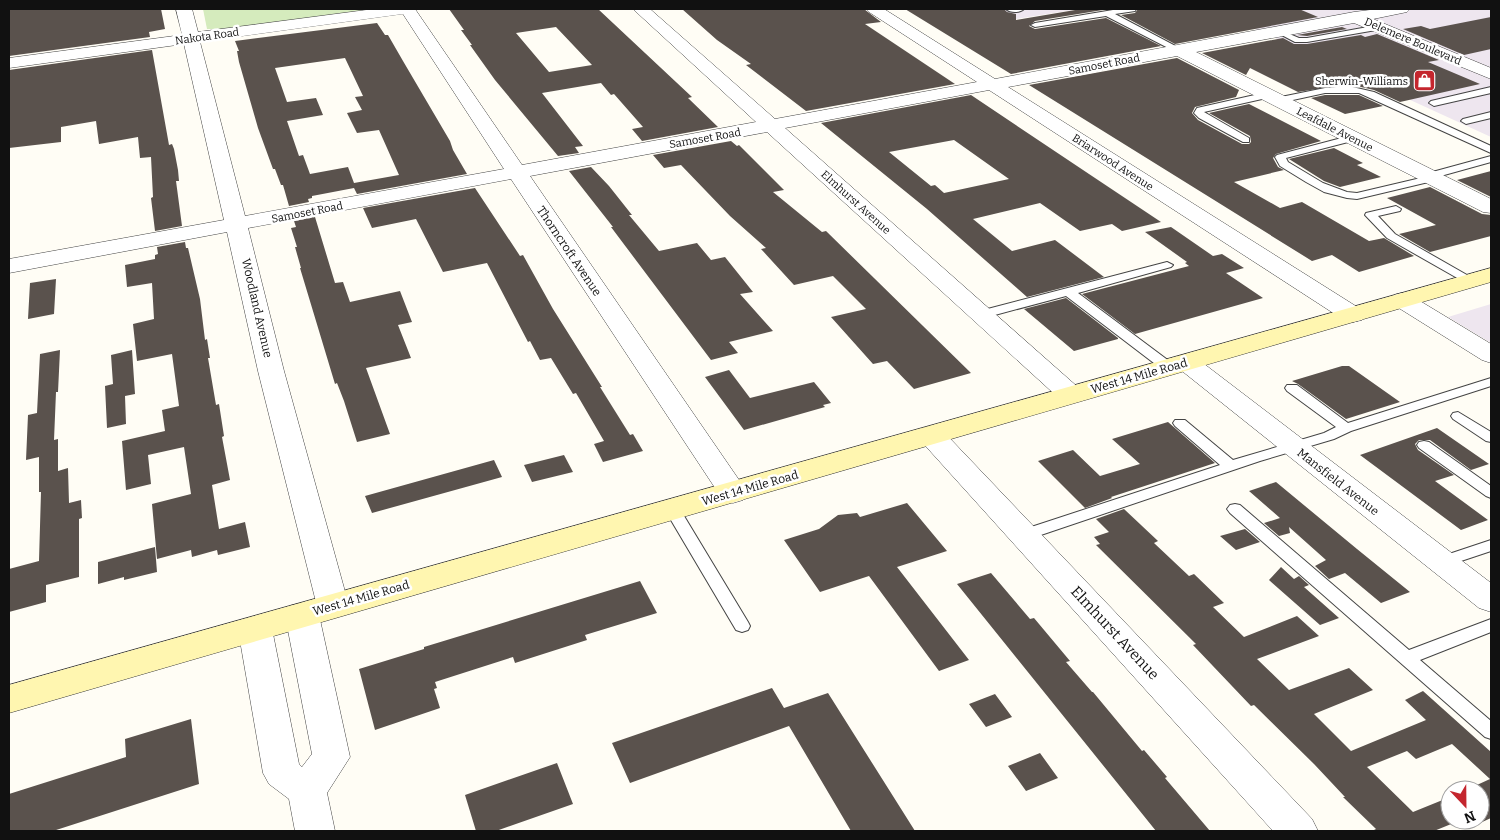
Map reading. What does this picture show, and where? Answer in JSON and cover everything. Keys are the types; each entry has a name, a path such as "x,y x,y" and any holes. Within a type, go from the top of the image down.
{"main road":[{"name":"West 14 Mile Road","path":"9,699 1481,278"}],"street":[{"name":"Woodland Avenue","path":"184,9 271,370 317,611 331,757 307,790"},
{"name":"Nakota Road","path":"9,63 407,9"},
{"name":"Thorncroft Avenue","path":"407,9 733,493"},
{"name":"Elmhurst Avenue","path":"641,9 1070,395"},
{"name":"Briarwood Avenue","path":"874,9 1353,315"},
{"name":"Delemere Boulevard","path":"1334,9 1491,74"},
{"name":"Samoset Road","path":"9,266 1402,9"},
{"name":"Leafdale Avenue","path":"1179,50 1491,207"},
{"path":"1402,300 1491,355"},
{"name":"Mansfield Avenue","path":"1177,365 1292,446 1490,597"},
{"name":"Elmhurst Avenue","path":"931,435 1298,831"},
{"path":"255,629 282,773 307,790 315,831"}],"lane":[{"path":"1010,9 1020,9"},
{"path":"1035,25 1132,9"},
{"path":"1107,13 1179,50"},
{"path":"1280,32 1298,40 1306,40 1379,28"},
{"path":"1246,140 1202,116 1199,113 1200,110 1336,89 1355,88 1491,150"},
{"path":"1434,103 1491,90"},
{"path":"1466,121 1491,115"},
{"path":"1353,138 1280,157 1284,164 1335,192 1357,196 1491,159"},
{"path":"1396,209 1370,215 1391,236 1481,278"},
{"path":"980,315 1167,265"},
{"path":"1068,291 1177,365"},
{"path":"1024,536 1231,466 1328,436 1346,428 1491,382"},
{"path":"1292,388 1346,428"},
{"path":"1458,416 1491,438"},
{"path":"1180,423 1231,466"},
{"path":"1424,445 1491,493"},
{"path":"1235,509 1491,732"},
{"path":"673,510 742,626"},
{"path":"1443,562 1491,545"},
{"path":"1407,658 1491,625"}],"shaded area":[{"path":"990,9 1080,9 1010,20"},
{"path":"1210,9 1491,9 1491,137 1275,38"},
{"path":"1491,304 1491,343 1448,317"}],"green space":[{"path":"203,9 375,9 223,29 207,29"}],"building":[{"path":"9,9 161,9 165,29 149,32 150,37 9,56"},
{"path":"449,9 598,9 692,97 688,98 718,127 642,141 632,129 643,127 614,94 611,95 601,83 542,93 583,146 575,147 579,153 558,156 495,80 461,30 464,30","holes":["556,27 592,65 549,72 516,33"]},
{"path":"682,9 864,9 881,22 865,24 955,84 806,111 746,65 751,64 717,40"},
{"path":"905,9 1004,9 1007,12 1016,14 1016,20 1081,9 1109,9 1035,21 1029,26 1035,29 1106,18 1161,46 1011,74"},
{"path":"1138,9 1299,9 1318,17 1175,44 1121,15 1135,13"},
{"path":"1491,17 1491,49 1464,55 1403,29 1421,26 1430,29"},
{"path":"377,23 385,35 388,35 450,141 467,174 357,194 354,188 312,196 312,198 308,199 309,202 289,206 283,185 281,185 275,169 273,169 258,128 239,62 237,51 239,51 235,41","holes":["345,58 363,96 355,97 362,110 347,113 357,133 379,130 399,175 354,183 348,167 310,174 303,155 299,156 287,121 323,115 316,98 287,102 275,68"]},
{"path":"1342,27 1347,29 1307,36 1297,35"},
{"path":"1377,34 1439,60 1428,62 1480,84 1400,102 1374,90 1348,84 1298,92 1250,68 1246,75 1202,53 1283,38 1294,44 1307,44"},
{"path":"152,50 169,145 172,144 174,149 178,170 179,181 176,181 182,226 155,231 151,198 153,197 151,157 140,158 138,137 99,144 96,121 61,127 61,142 9,148 9,70"},
{"path":"1177,58 1239,90 1236,97 1195,107 1192,113 1198,120 1242,144 1249,144 1251,142 1250,136 1209,113 1249,104 1321,141 1276,154 1273,158 1278,167 1284,170 1234,182 1280,208 1302,202 1369,241 1384,238 1414,256 1359,272 1332,255 1312,261 1029,85"},
{"path":"971,95 1161,222 1122,231 1112,224 1080,231 1040,203 973,219 1012,251 1055,240 1104,277 1027,297 927,209 821,123","holes":["954,140 1009,179 944,193 935,185 931,186 889,152"]},
{"path":"1325,95 1359,95 1383,106 1345,114 1311,98"},
{"path":"731,141 737,146 739,145 784,190 773,192 822,232 826,231 971,373 914,389 887,361 873,364 831,317 866,309 833,276 794,285 761,249 766,248 730,216 681,165 664,168 653,155"},
{"path":"1334,148 1363,163 1357,165 1381,177 1340,187 1324,181 1289,159"},
{"path":"591,167 609,186 632,215 629,215 659,251 697,243 711,260 725,257 753,292 740,294 773,331 729,342 738,353 711,360 611,227 613,227 569,171"},
{"path":"1491,171 1491,197 1457,180"},
{"path":"1430,187 1482,214 1491,215 1491,236 1430,252 1399,234 1436,225 1387,198"},
{"path":"475,188 520,256 523,255 553,309 602,387 600,387 630,435 633,434 643,451 603,462 594,444 604,441 576,393 573,394 551,358 540,360 530,341 528,342 487,263 443,272 416,219 372,228 363,208"},
{"path":"315,217 335,283 343,282 350,302 400,291 412,322 398,325 411,358 366,368 390,434 357,442 344,401 337,383 335,384 300,268 295,247 297,247 291,228 296,227 294,221"},
{"path":"1171,227 1213,256 1222,254 1244,268 1226,273 1263,298 1135,334 1082,294 1189,266 1185,263 1187,262 1145,232"},
{"path":"185,242 200,299 205,340 207,339 210,358 208,358 216,405 219,404 224,436 222,437 230,480 212,485 219,529 245,522 250,547 218,555 217,550 192,557 191,550 157,559 152,504 191,494 184,447 148,455 151,484 126,490 122,441 165,431 162,410 179,406 172,354 137,361 133,324 154,319 152,283 127,287 125,265 155,259 155,255 158,254 157,247"},
{"path":"56,279 54,314 28,319 30,283"},
{"path":"1066,298 1118,339 1074,351 1024,309"},
{"path":"60,350 54,440 58,439 58,471 68,468 69,503 81,500 82,518 79,519 79,577 46,585 46,602 9,612 9,569 39,561 41,492 39,492 39,457 26,460 28,415 37,413 40,354"},
{"path":"132,350 135,394 125,396 126,424 107,428 105,386 113,384 111,355"},
{"path":"1342,366 1349,366 1400,402 1346,419 1292,381"},
{"path":"729,370 750,398 814,382 831,403 823,405 825,407 744,430 705,377"},
{"path":"1168,422 1215,463 1111,497 1085,508 1038,461 1073,450 1100,476 1140,464 1112,439"},
{"path":"1437,428 1489,464 1471,470 1430,440 1419,440 1415,444 1418,450 1454,475 1435,481 1488,520 1461,530 1360,455"},
{"path":"564,455 573,472 532,482 524,465"},
{"path":"494,460 502,477 372,513 365,496"},
{"path":"1276,482 1410,592 1381,603 1345,573 1329,579 1315,566 1326,560 1289,527 1290,533 1279,536 1264,523 1280,518 1249,491"},
{"path":"907,503 947,551 897,567 969,660 939,671 869,576 820,592 784,540 819,529 838,515 857,513 860,517"},
{"path":"1124,509 1158,541 1154,543 1189,576 1194,574 1224,603 1213,607 1244,637 1297,616 1319,636 1257,659 1289,690 1349,668 1373,690 1314,714 1351,751 1426,720 1405,700 1423,691 1491,752 1491,818 1490,780 1488,780 1490,779 1452,744 1416,759 1407,751 1367,767 1413,812 1440,801 1440,829 1434,831 1372,831 1376,829 1343,797 1345,797 1314,764 1254,705 1251,706 1193,645 1196,644 1096,545 1100,544 1094,537 1109,532 1096,519"},
{"path":"1245,529 1260,542 1236,550 1220,536"},
{"path":"155,547 157,572 124,580 124,577 98,584 98,562"},
{"path":"1281,567 1294,579 1299,576 1309,585 1304,587 1339,618 1320,625 1269,580"},
{"path":"991,573 1030,619 1034,618 1070,661 1066,662 1142,751 1144,750 1210,831 1156,831 957,584"},
{"path":"640,581 657,613 585,635 587,640 515,663 513,657 435,682 437,688 434,689 440,708 375,730 359,669 424,649 424,647"},
{"path":"772,688 784,708 828,693 915,831 851,831 789,726 630,783 612,743"},
{"path":"995,694 1012,717 986,727 969,704"},
{"path":"191,719 199,784 53,831 9,831 9,794 126,757 125,739"},
{"path":"1040,753 1058,778 1026,791 1008,766"},
{"path":"557,763 573,804 496,831 476,831 465,795"}],"place":[{"name":"Sherwin-Williams","path":"1424,81"}]}
